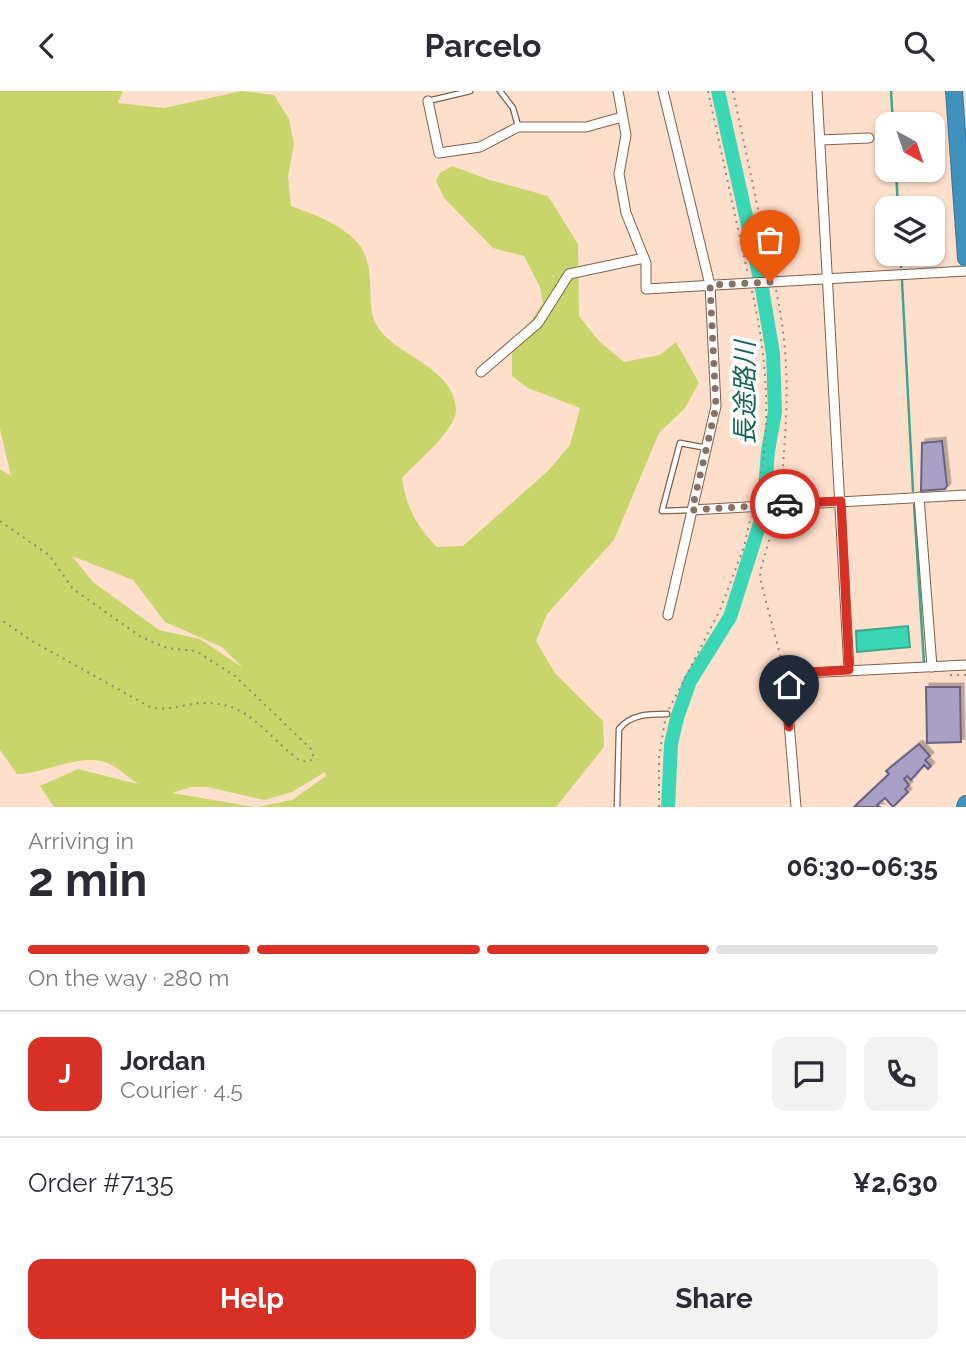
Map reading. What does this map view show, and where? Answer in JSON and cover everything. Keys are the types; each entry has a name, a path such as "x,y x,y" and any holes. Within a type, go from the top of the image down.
{"highway":[{"path":"954,91 966,258"}],"street":[{"path":"618,91 626,135 619,174 626,213 644,258 646,289 966,271"},
{"path":"663,91 710,285 716,407 668,615"},
{"path":"817,91 849,670"},
{"path":"428,101 439,153 480,147 518,127 586,127 622,117"},
{"path":"820,140 869,138"},
{"path":"481,372 538,323 569,274 644,258"},
{"path":"692,510 966,495"},
{"path":"919,497 932,667"},
{"path":"796,807 785,674 966,665"}],"lane":[{"path":"428,101 470,91"},
{"path":"500,91 513,108 518,127"},
{"path":"692,510 662,511 680,443 706,447"},
{"path":"618,807 618,729 625,722 644,714 667,714"}],"path":[{"path":"659,807 659,757 667,714 720,610 744,547 762,461 766,397 760,329 708,91"},
{"path":"733,91 784,329 789,385 778,504 760,572 785,674"},
{"path":"0,521 48,555 73,589 141,637 167,648 196,651 235,676 311,749 314,758 308,762 299,760 239,707 202,702 171,709 150,707 32,641 0,619"}],"green space":[{"path":"0,91 123,91 118,103 164,108 242,91 274,95 289,119 294,144 288,176 291,206 335,225 357,242 368,264 372,309 379,329 388,339 436,373 452,394 456,408 451,425 402,478 406,498 414,516 437,547 463,546 549,470 570,445 580,408 528,388 512,376 512,348 543,303 540,287 524,256 493,248 444,198 436,181 440,173 452,166 548,196 578,244 579,316 598,340 624,362 660,355 676,342 699,383 685,408 659,433 614,540 547,614 536,641 555,673 603,721 604,747 556,807 257,807 292,800 326,776 325,772 292,792 264,800 208,787 191,787 172,793 254,807 54,807 40,786 78,769 138,784 110,764 87,760 17,774 0,750 0,469 11,476 0,429","holes":["72,556 133,580 165,622 222,647 243,668 200,639 159,630 93,582"]}],"water":[{"path":"908,626 910,647 857,652 856,631"}],"building":[{"path":"942,441 947,486 945,489 921,491 922,443"},
{"path":"926,687 960,687 961,742 927,743"},
{"path":"919,744 930,756 925,760 931,766 928,769 924,765 911,780 907,776 904,779 909,785 905,789 908,792 893,807 885,798 877,805 880,807 854,807 889,774 886,771"}],"waterway":[{"name":"長途路川","path":"668,807 671,744 677,718 690,681 730,617 763,514 768,451 775,412 773,354 762,288 718,91"},
{"path":"891,91 892,112"},
{"path":"897,182 897,196"},
{"path":"902,281 913,491"},
{"path":"914,505 924,663"}],"way so far":[{"path":"770,282 710,285 716,407 692,510 785,504"}],"route":[{"path":"785,504 841,501 849,670 785,674 789,727"}]}
